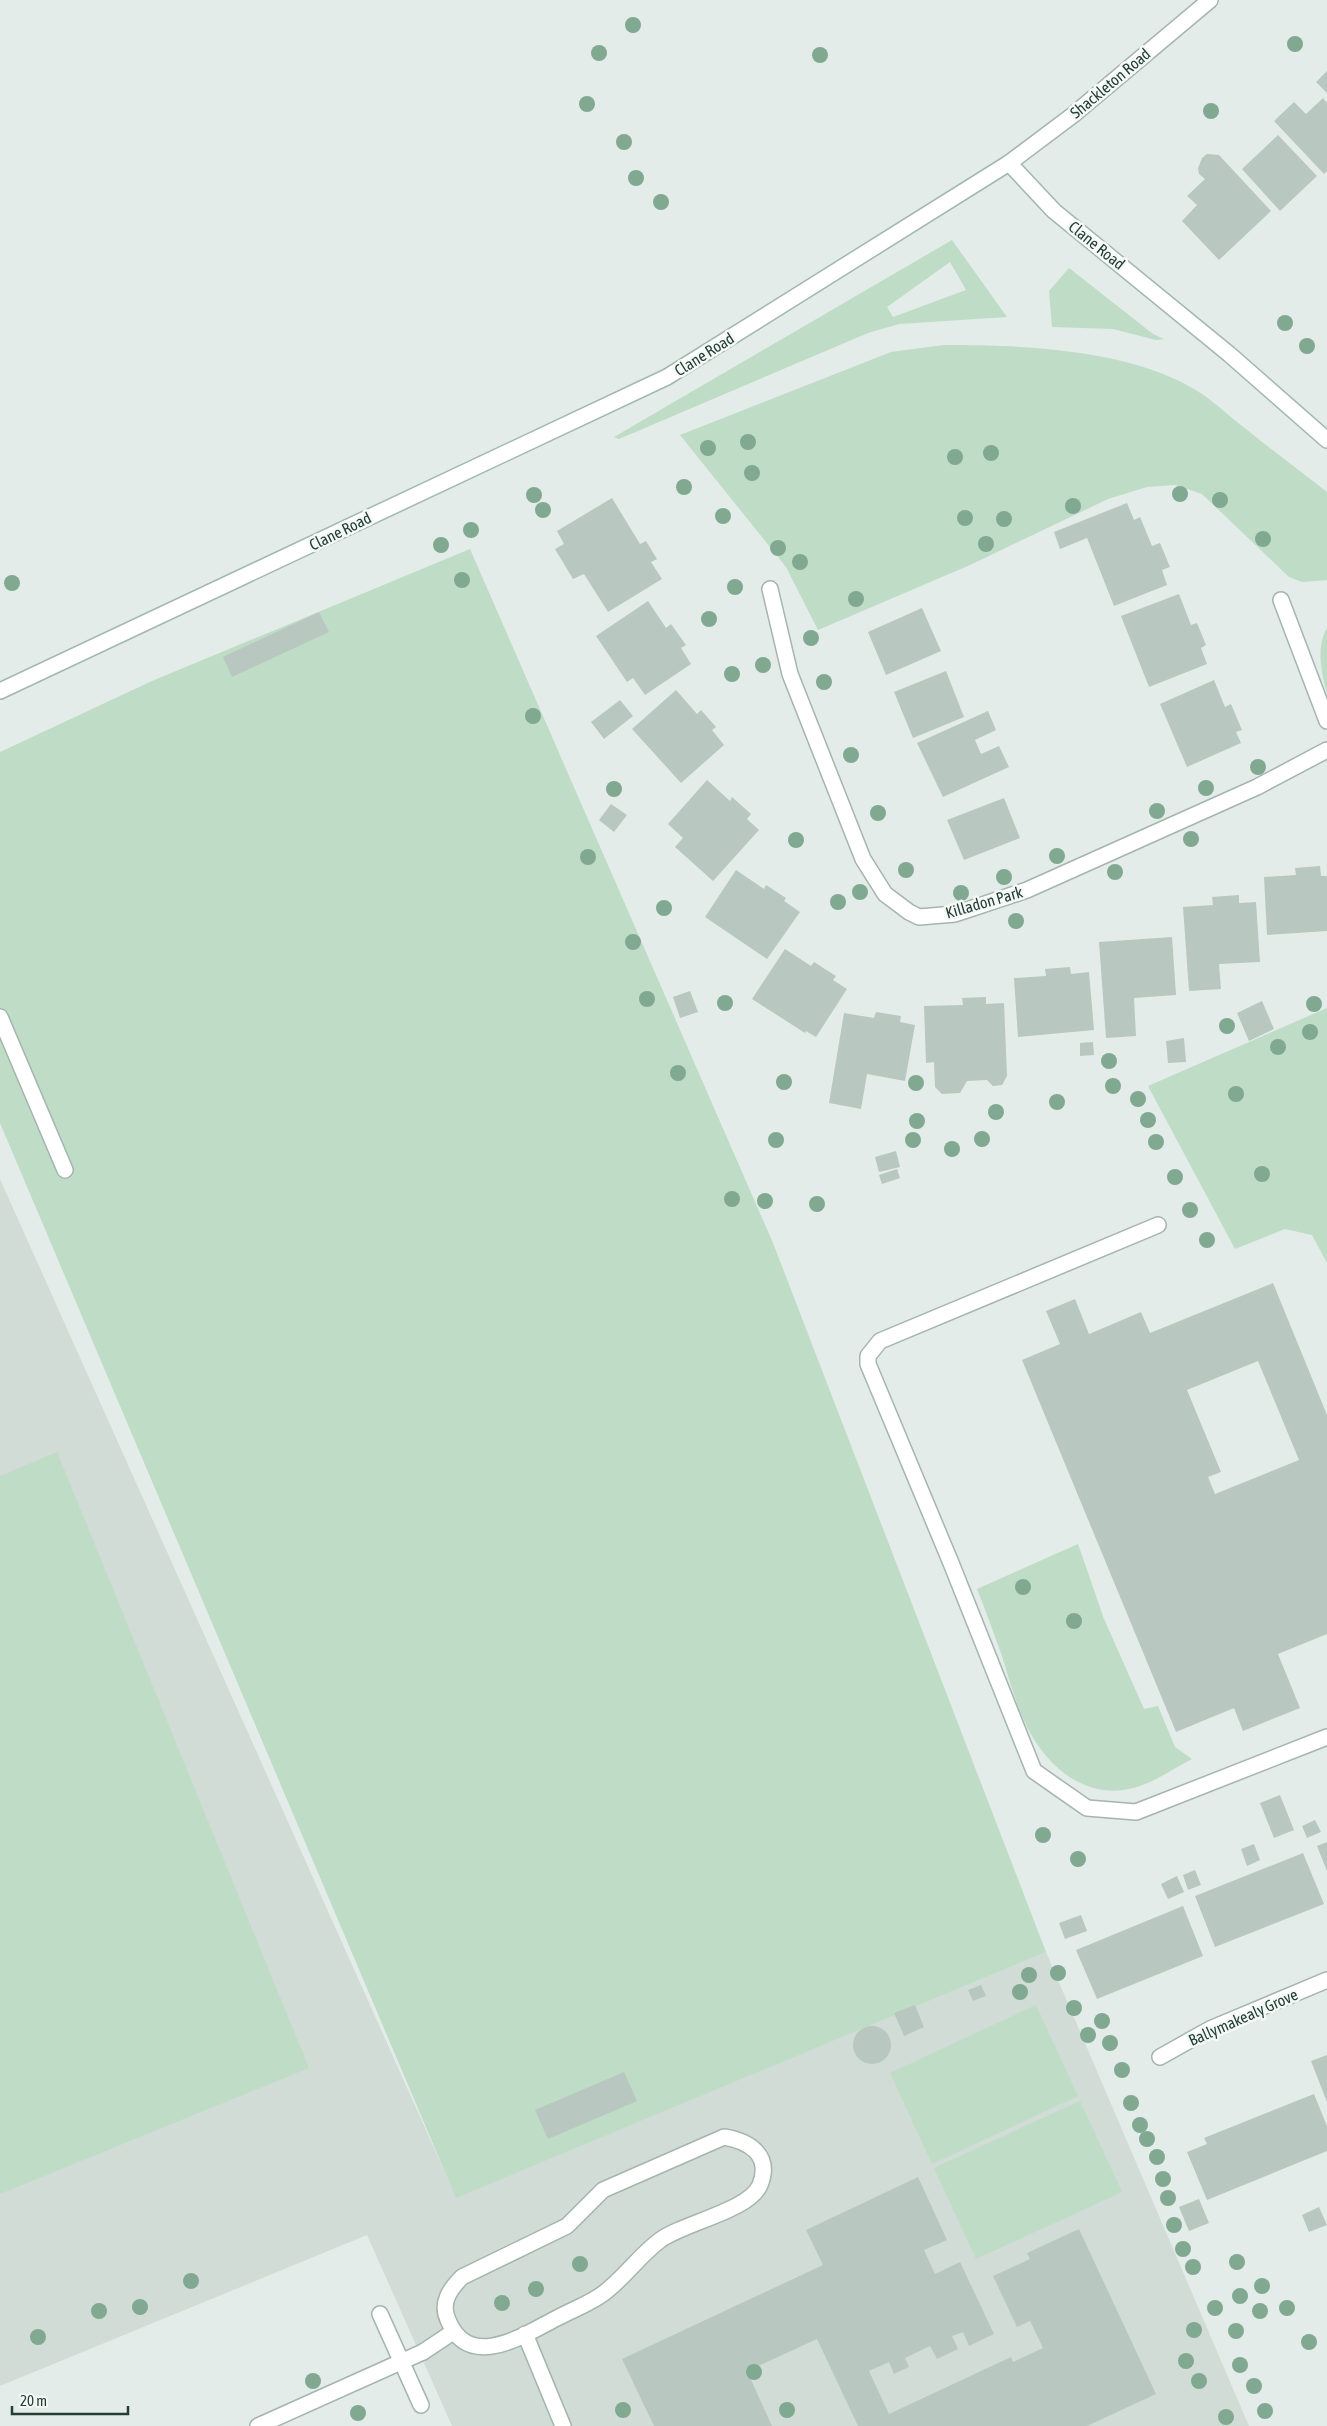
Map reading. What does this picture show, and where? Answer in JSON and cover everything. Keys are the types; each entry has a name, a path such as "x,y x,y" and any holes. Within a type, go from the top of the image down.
{"street":[{"name":"Shackleton Road","path":"1009,163 1073,115 1210,0"},
{"name":"Clane Road","path":"0,691 667,377 1009,163 1054,211 1222,348 1327,440"},
{"name":"Killadon Park","path":"770,589 790,674 863,859 885,894 919,917 955,914 1027,890 1257,787 1327,750"},
{"path":"1281,600 1327,721"},
{"path":"0,1017 66,1170"},
{"path":"1158,1225 880,1340 868,1356 868,1364 951,1563 1034,1771 1087,1808 1136,1812 1327,1737"},
{"name":"Ballymakealy Grove","path":"1160,2057 1210,2029 1327,1980"},
{"path":"724,2137 751,2145 761,2158 763,2168 760,2185 748,2200 660,2240 604,2294 500,2346 480,2346 465,2343 453,2332 445,2314 446,2299 452,2287 462,2277 567,2226 603,2190 724,2137"},
{"path":"380,2314 421,2405"},
{"path":"258,2426 423,2352 453,2332"},
{"path":"525,2334 563,2426"}],"shaded area":[{"path":"0,1179 456,2197 1046,1952 1249,2426 452,2426 367,2235 0,2386"}],"green space":[{"path":"952,240 1007,317 899,324 868,333 619,439 614,437","holes":["950,262 966,290 893,317 887,307"]},
{"path":"1069,268 1153,334 1164,339 1156,340 1113,329 1052,327 1049,291"},
{"path":"944,345 1008,346 1077,353 1111,359 1144,367 1175,379 1202,394 1327,492 1327,580 1302,582 1289,577 1202,494 1175,485 1147,487 1108,499 970,565 818,630 786,567 680,435 891,352"},
{"path":"470,549 773,1243 1046,1952 456,2198 0,1123 0,752 152,681"},
{"path":"1327,628 1327,693 1321,668 1321,651"},
{"path":"1327,1008 1327,1263 1312,1235 1285,1229 1235,1249 1148,1086"},
{"path":"57,1452 309,2068 0,2194 0,1476"},
{"path":"1078,1544 1104,1619 1144,1709 1158,1706 1175,1747 1192,1759 1151,1782 1125,1790 1106,1790 1088,1786 1071,1778 1043,1752 1023,1718 977,1589"},
{"path":"1036,2005 1078,2096 932,2164 890,2073"},
{"path":"1080,2101 1122,2192 976,2259 934,2168"}],"building":[{"path":"1327,71 1327,93 1316,82"},
{"path":"1323,98 1327,103 1327,171 1324,174 1274,121 1294,102 1306,114"},
{"path":"1278,135 1317,176 1280,211 1242,169"},
{"path":"1207,154 1219,155 1271,211 1219,260 1182,221 1197,205 1187,196 1205,179 1199,174 1198,168 1202,158"},
{"path":"612,498 640,544 646,541 657,559 651,562 662,579 608,612 584,574 573,579 555,549 564,544 557,531"},
{"path":"1127,503 1134,520 1140,517 1152,546 1160,543 1170,567 1162,570 1167,585 1114,606 1087,538 1060,549 1054,532"},
{"path":"1179,594 1191,625 1197,623 1206,645 1201,648 1207,664 1149,687 1121,616"},
{"path":"648,601 666,628 671,624 686,645 681,648 691,664 645,695 633,678 627,682 596,636"},
{"path":"922,608 941,651 886,675 868,632"},
{"path":"319,612 329,632 232,677 223,657"},
{"path":"946,671 964,717 913,738 894,692"},
{"path":"1214,680 1225,707 1231,704 1242,730 1236,732 1241,743 1187,767 1160,704"},
{"path":"676,690 697,714 701,710 716,727 712,730 724,745 681,783 632,729"},
{"path":"620,700 633,716 604,739 591,722"},
{"path":"988,711 996,730 975,740 981,754 999,746 1009,767 943,797 917,743"},
{"path":"707,780 730,801 732,797 751,814 747,819 759,830 713,881 675,847 683,838 668,824"},
{"path":"1004,798 1020,838 964,860 947,820"},
{"path":"611,804 627,815 614,832 599,820"},
{"path":"1320,866 1321,876 1327,876 1327,931 1267,935 1264,877 1296,875 1295,868"},
{"path":"736,870 764,889 766,885 786,898 784,901 800,912 767,959 705,917"},
{"path":"1239,895 1239,903 1256,902 1260,962 1219,964 1221,989 1189,991 1183,907 1213,905 1212,897"},
{"path":"1172,937 1176,995 1134,998 1136,1036 1106,1038 1099,942"},
{"path":"785,949 811,966 814,962 836,976 833,980 847,989 816,1037 806,1031 805,1033 752,999"},
{"path":"1070,967 1071,974 1089,972 1094,1030 1018,1037 1014,978 1046,976 1045,969"},
{"path":"690,991 698,1012 680,1018 673,997"},
{"path":"986,997 986,1004 1004,1003 1007,1076 1002,1085 993,1086 987,1080 967,1081 960,1093 942,1094 935,1087 934,1062 926,1063 924,1006 963,1005 962,998"},
{"path":"1262,1001 1274,1029 1249,1041 1237,1013"},
{"path":"876,1012 901,1016 900,1022 915,1025 905,1081 867,1074 861,1109 829,1103 844,1013 874,1018"},
{"path":"1184,1038 1186,1062 1168,1063 1166,1041"},
{"path":"1093,1042 1094,1055 1080,1056 1080,1043"},
{"path":"896,1151 900,1167 879,1172 875,1157"},
{"path":"897,1169 900,1178 882,1184 879,1175"},
{"path":"1273,1283 1327,1415 1327,1634 1278,1654 1300,1708 1243,1731 1234,1708 1176,1732 1022,1360 1060,1344 1046,1311 1075,1299 1089,1334 1141,1312 1150,1333","holes":["1258,1361 1299,1460 1215,1494 1208,1477 1221,1472 1187,1390"]},
{"path":"1280,1795 1294,1830 1274,1838 1260,1803"},
{"path":"1315,1820 1321,1832 1307,1838 1302,1826"},
{"path":"1327,1842 1327,1871 1317,1846"},
{"path":"1254,1844 1260,1860 1247,1866 1241,1849"},
{"path":"1303,1853 1324,1904 1215,1947 1195,1896"},
{"path":"1195,1870 1201,1885 1188,1890 1183,1875"},
{"path":"1177,1876 1184,1892 1168,1899 1161,1884"},
{"path":"1183,1906 1203,1956 1097,1999 1076,1950"},
{"path":"1081,1915 1087,1931 1065,1939 1059,1923"},
{"path":"981,1985 986,1996 973,2001 968,1990"},
{"path":"915,2005 924,2027 904,2036 894,2013"},
{"path":"872,2026 886,2031 891,2045 886,2059 872,2064 858,2059 853,2045 858,2031"},
{"path":"1327,2055 1327,2102 1311,2061"},
{"path":"624,2072 637,2101 548,2139 535,2110"},
{"path":"1314,2094 1327,2126 1327,2151 1207,2200 1187,2152 1207,2144 1204,2138"},
{"path":"918,2177 947,2240 924,2250 935,2274 960,2262 994,2334 969,2346 963,2332 952,2336 958,2349 937,2359 930,2346 905,2358 909,2367 894,2374 889,2362 869,2371 889,2414 1011,2357 1013,2362 1043,2348 1030,2321 1017,2327 993,2276 1030,2259 1027,2253 1079,2229 1156,2394 1087,2426 858,2426 817,2339 747,2371 772,2426 654,2426 622,2359 823,2265 806,2230"},
{"path":"1199,2199 1209,2223 1189,2231 1179,2207"},
{"path":"1319,2207 1327,2225 1309,2232 1302,2215"}]}
